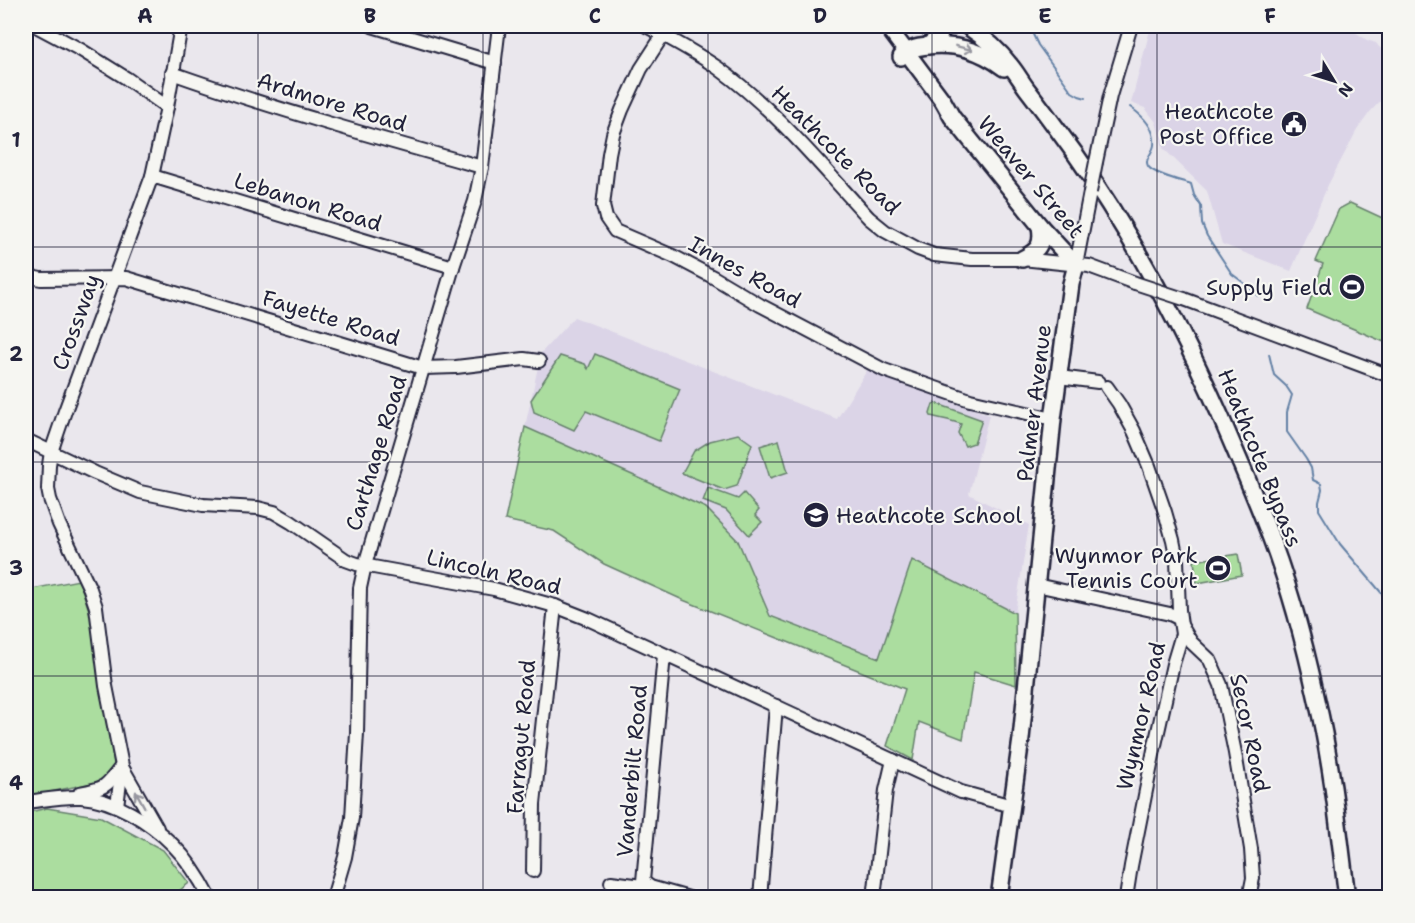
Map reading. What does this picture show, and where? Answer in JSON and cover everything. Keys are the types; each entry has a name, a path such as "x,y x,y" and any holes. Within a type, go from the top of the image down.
{"main road":[{"name":"Weaver Street","path":"877,26 943,101 952,117 1040,226 1076,265"},
{"name":"Weaver Street","path":"887,26 904,55"},
{"path":"927,46 939,37 944,26"},
{"name":"Heathcote Bypass","path":"967,26 999,52 1010,65 1084,166 1137,249 1197,364 1241,463 1262,514 1297,619 1318,702 1335,804 1347,897"},
{"name":"Heathcote Bypass","path":"904,55 913,49 927,46 951,45 982,53 1020,80"},
{"path":"1023,259 1034,253 1041,244 1040,226"},
{"name":"Palmer Avenue","path":"999,897 1022,728 1053,419 1071,284 1076,265"}],"street":[{"path":"36,26 81,50 167,107"},
{"name":"Crossway","path":"117,806 122,766 106,686 96,607 90,589 59,524 48,489 49,465 51,452 152,176 181,26"},
{"path":"372,26 495,63"},
{"name":"Carthage Road","path":"333,897 345,857 352,818 357,733 360,588 453,267 475,201 482,167 499,26"},
{"name":"Heathcote Road","path":"646,26 720,69 765,107 869,218 885,231 918,249 934,255 972,259 1023,259 1089,266 1389,376"},
{"name":"Palmer Avenue","path":"1076,265 1110,96 1131,26"},
{"name":"Innes Road","path":"663,35 641,69 613,134 603,206 606,218 615,231 673,256 884,370 970,400 1053,419"},
{"name":"Ardmore Road","path":"172,73 346,129 482,167"},
{"name":"Lebanon Road","path":"152,176 453,267"},
{"name":"Fayette Road","path":"26,276 41,279 126,278 423,368 456,367 524,359 539,361"},
{"path":"1059,377 1103,385 1119,404 1134,431 1149,466 1173,540 1177,560 1181,625"},
{"name":"Lincoln Road","path":"26,440 140,492 203,505 258,508 274,512 346,560 357,564 494,589 555,606 588,619 962,792 1012,806"},
{"name":"Wynmor Road","path":"1036,585 1170,614 1178,618 1181,625 1182,634 1155,745 1126,897"},
{"name":"Farragut Road","path":"533,872 534,804 555,606"},
{"name":"Secor Road","path":"1181,625 1191,642 1210,660 1221,685 1251,849 1252,878 1249,897"},
{"name":"Vanderbilt Road","path":"650,887 643,881 664,654"},
{"path":"760,897 776,706"},
{"path":"874,897 886,790 893,760"},
{"path":"58,798 101,789 110,782 122,766 159,832"},
{"path":"26,802 80,797 124,809 159,832 174,846 199,878 210,897"},
{"path":"611,882 650,887 689,897"}],"shaded area":[{"path":"1151,26 1339,26 1352,30 1389,53 1389,92 1357,130 1328,185 1291,271 1222,244 1207,191 1163,148 1156,122 1145,108 1131,103"},
{"path":"574,317 837,419 869,367 989,415 969,494 1029,525 1015,613 912,560 880,658 770,616 738,541 706,508 525,427 541,353"}],"green space":[{"name":"Supply Field","path":"1350,203 1389,221 1389,261 1387,264 1390,266 1389,344 1307,309 1323,264 1316,261 1339,209"},
{"path":"595,354 680,389 659,441 586,411 574,430 534,412 531,400 560,356 585,364 588,369"},
{"path":"935,403 982,420 974,443 965,446 958,433 961,424 931,416"},
{"path":"525,427 706,508 738,541 770,616 879,658 912,560 1015,613 1016,685 974,672 963,739 919,722 913,760 887,746 905,689 683,600 604,564 554,531 505,520"},
{"path":"738,434 752,444 737,486 724,490 682,473 694,451 710,441"},
{"path":"779,440 788,472 770,478 760,446"},
{"path":"708,488 738,499 744,493 759,510 755,515 762,522 749,535 726,510 703,501"},
{"name":"Wynmor Park Tennis Court","path":"1238,554 1242,575 1197,583 1194,561"},
{"path":"79,580 93,623 116,778 26,797 26,590"},
{"path":"47,808 101,817 163,850 189,883 171,897 26,897 26,813"}],"waterway":[{"path":"1029,26 1038,45 1072,92 1086,98"},
{"path":"1130,107 1144,118 1153,133 1154,145 1147,161 1148,166 1161,174 1191,184 1194,195 1201,206 1202,224 1207,236 1232,274 1258,296"},
{"path":"1269,354 1274,375 1292,395 1287,412 1287,432 1311,468 1313,480 1321,484 1319,510 1340,544 1390,603"}],"place":[{"name":"Heathcote Post Office","path":"1294,124"},
{"name":"Supply Field","path":"1352,287"},
{"name":"Heathcote School","path":"816,515"},
{"name":"Wynmor Park Tennis Court","path":"1218,568"}]}
